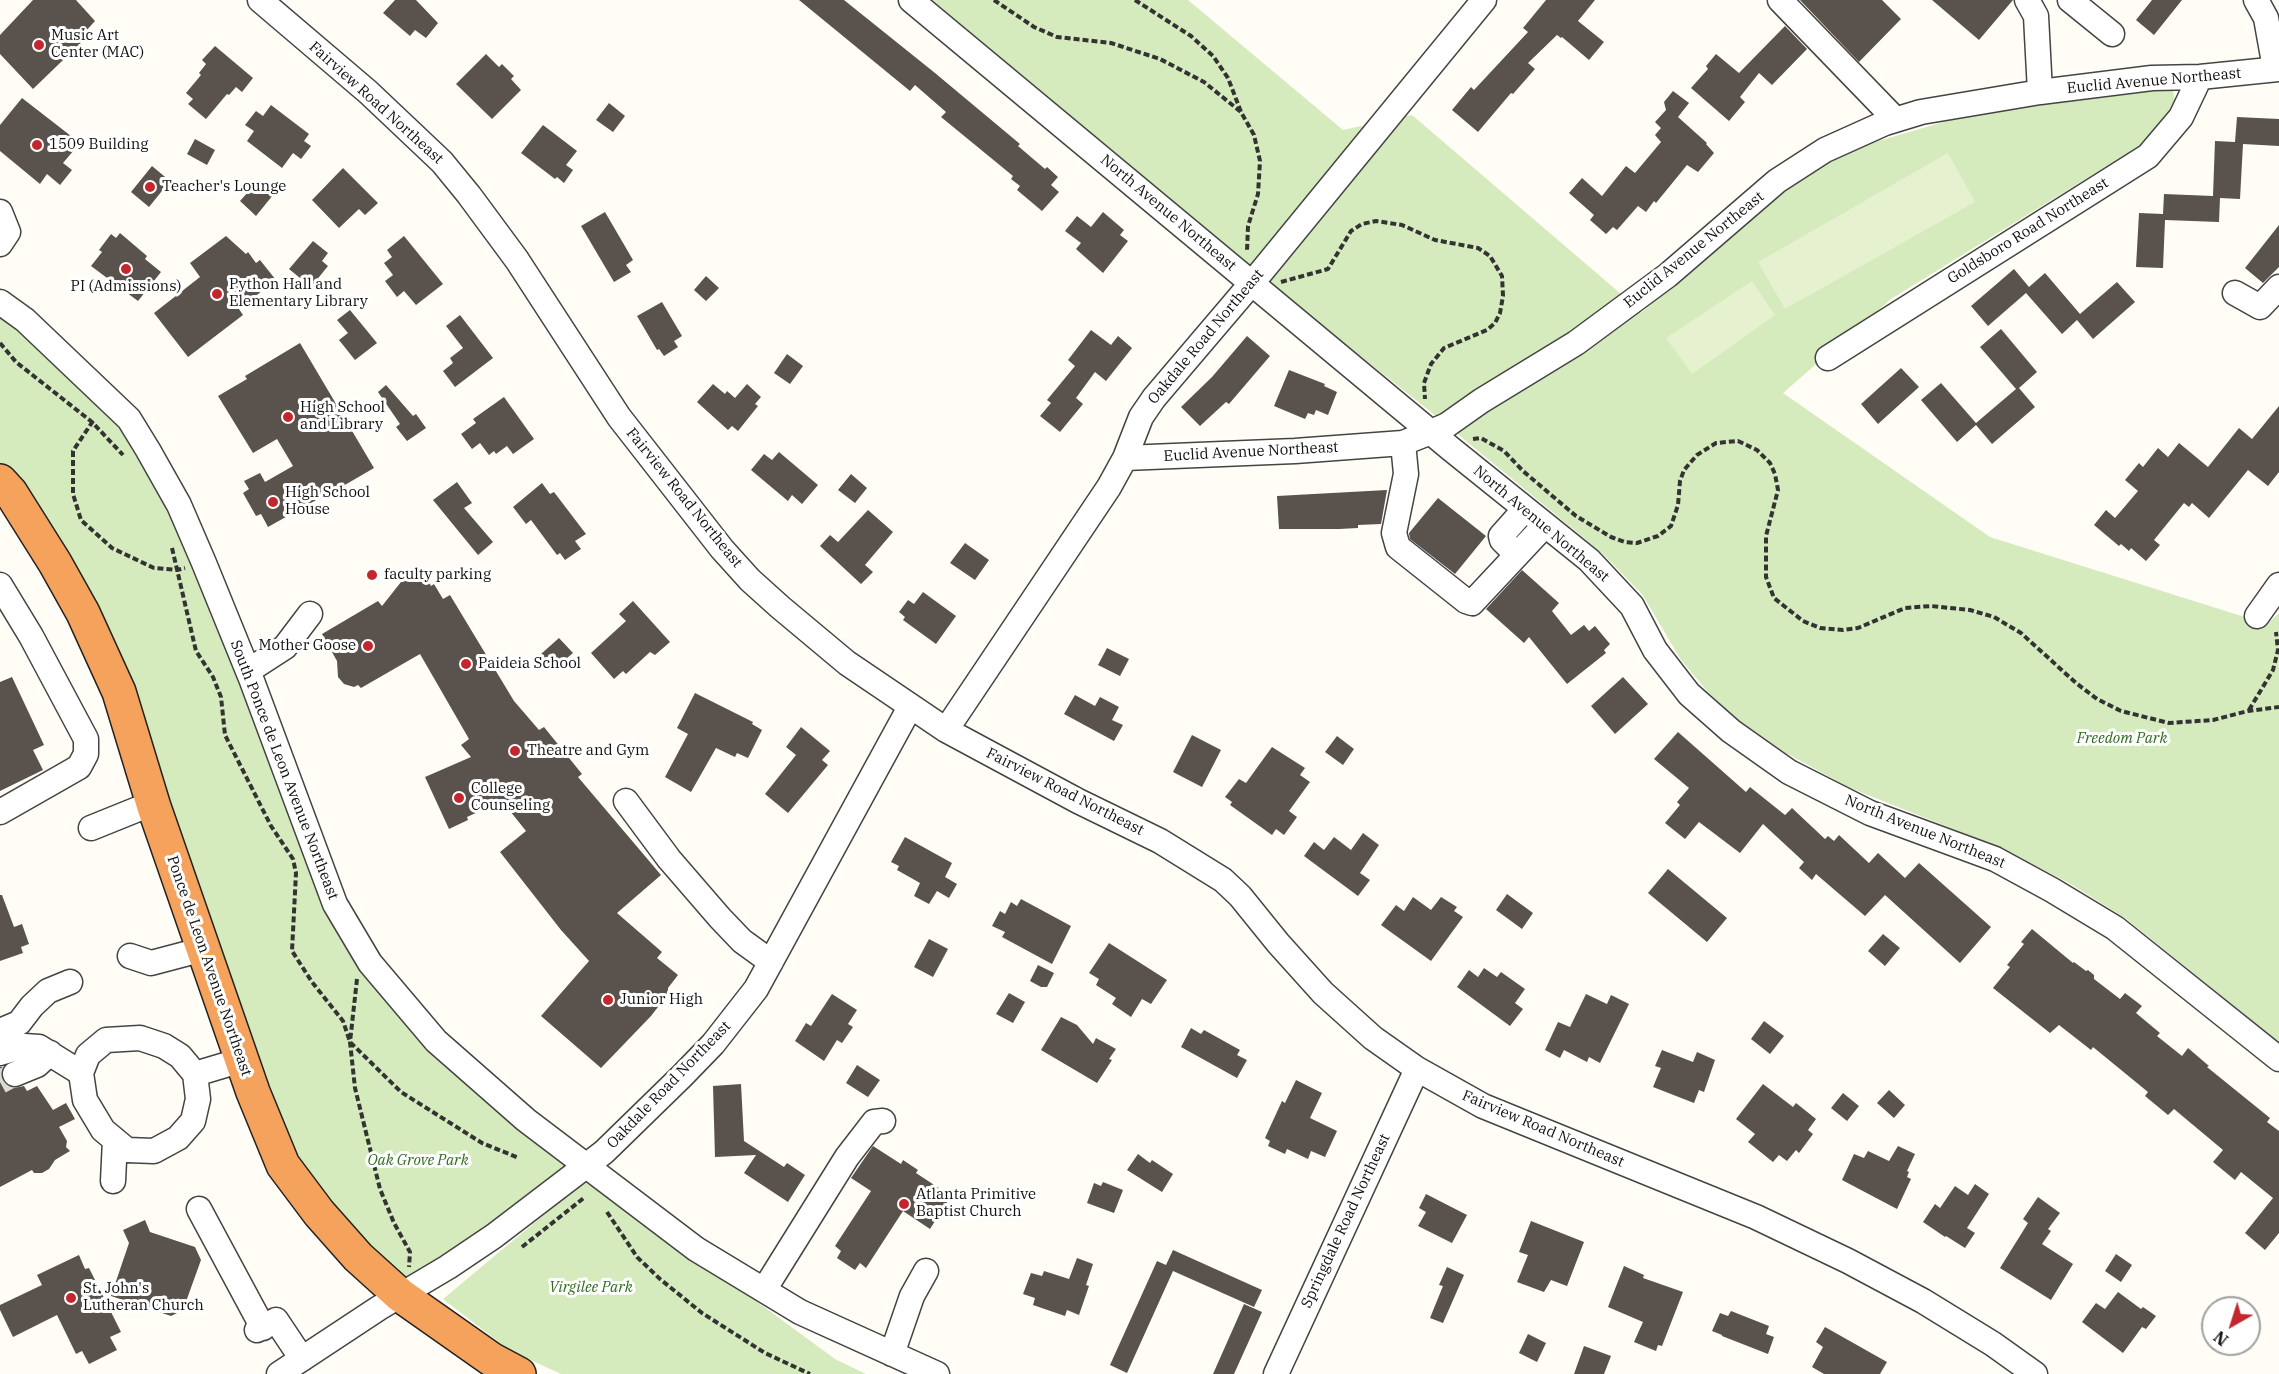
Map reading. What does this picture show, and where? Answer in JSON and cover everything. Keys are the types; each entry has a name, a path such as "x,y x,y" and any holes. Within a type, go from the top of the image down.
{"highway":[{"name":"Ponce de Leon Avenue Northeast","path":"0,482 18,503 83,613 119,692 153,803 242,1060 283,1165 319,1213 358,1257 405,1283 491,1359 519,1374"}],"street":[{"name":"Fairview Road Northeast","path":"260,0 376,99 442,162 504,241 619,417 722,549 750,580 847,663 946,730 1078,801 1160,841 1223,880 1240,896 1323,993 1373,1038 1417,1069 1483,1106 1756,1217 1848,1261 1923,1301 1993,1344 2035,1374"},
{"name":"North Avenue Northeast","path":"911,0 1259,275 1431,432 1588,560 1632,606 1655,650 1689,694 1741,738 1789,772 1870,813 1995,859 2052,890 2115,928 2279,1059"},
{"name":"Oakdale Road Northeast","path":"946,730 1109,487 1125,458 1141,417 1154,398 1259,275 1484,0"},
{"path":"1780,0 1895,119"},
{"path":"2027,0 2036,16 2040,92"},
{"path":"2070,0 2112,34"},
{"path":"2256,0 2266,18 2277,69"},
{"name":"Euclid Avenue Northeast","path":"1125,458 1403,443 1447,425 1481,401 1576,344 1668,275 1777,181 1825,150 1895,119 1921,112 2040,92 2151,78 2200,77 2277,69"},
{"name":"Goldsboro Road Northeast","path":"1828,358 2148,156 2181,117 2200,77"},
{"path":"0,212 8,232 0,244"},
{"path":"2235,293 2260,307 2279,287"},
{"name":"South Ponce de Leon Avenue Northeast","path":"0,302 25,320 104,394 129,419 148,450 179,505 204,563 248,671 335,904 370,963 436,1041 526,1120 696,1249 800,1312 937,1374"},
{"path":"1403,443 1406,474 1394,533 1398,547 1466,601 1472,603 1545,525"},
{"path":"1517,555 1502,540 1501,536 1525,509"},
{"path":"0,585 31,636 86,739 86,754 79,767 0,812"},
{"path":"2257,616 2279,585"},
{"path":"248,671 285,647 310,614"},
{"name":"Oakdale Road Northeast","path":"279,1374 405,1283 494,1236 585,1167 628,1131 713,1044 756,989 910,707"},
{"path":"626,801 669,859 720,918 742,941 771,962"},
{"path":"91,828 153,803"},
{"path":"130,956 151,963 204,949"},
{"path":"0,1031 19,1023 48,991 70,982"},
{"path":"140,1038 164,1046 180,1056 195,1074 198,1099 193,1121 178,1138 154,1150 127,1150 103,1130 85,1101 81,1073 88,1055 106,1040 140,1038"},
{"path":"0,1053 24,1046 39,1047 81,1073"},
{"path":"15,1074 37,1065 50,1053"},
{"path":"195,1074 242,1060"},
{"name":"Springdale Road Northeast","path":"1276,1374 1417,1069"},
{"path":"764,1290 847,1156 874,1122 883,1121"},
{"path":"113,1181 115,1140"},
{"path":"199,1209 260,1329 276,1320 302,1359"},
{"path":"892,1354 912,1296 926,1271"}],"path":[{"path":"994,0 1034,27 1057,37 1111,43 1160,59 1204,82 1241,112"},
{"path":"1135,0 1191,36 1213,56 1228,78 1241,112 1254,135 1260,161 1258,194 1248,226 1246,244 1259,275 1328,269 1351,231 1362,224 1376,221 1402,225 1435,240 1478,248 1490,256 1502,276 1503,296 1500,313 1495,323 1487,330 1444,348 1431,364 1424,383 1426,408"},
{"path":"0,343 16,362 92,422 130,463"},
{"path":"104,394 92,422 73,451 73,494 81,520 112,548 154,568 177,570 204,563"},
{"path":"1464,439 1481,438 1492,443 1576,516 1611,537 1626,543 1638,543 1658,536 1671,526 1678,504 1680,481 1684,470 1697,455 1716,443 1738,441 1757,450 1770,463 1775,474 1778,490 1766,536 1766,577 1774,598 1803,621 1820,628 1843,630 1858,628 1905,608 1931,606 1970,610 1994,617 2021,633 2076,683 2097,699 2121,711 2169,723 2212,720 2248,711 2279,707"},
{"path":"170,540 196,651 213,677 221,697 225,735 271,826 293,859 296,873 292,951 312,982 343,1021 350,1042 355,1088 380,1189 394,1223 410,1252 405,1283"},
{"path":"2248,711 2273,670 2278,650 2276,632"},
{"path":"350,1042 359,960 363,951"},
{"path":"350,1042 401,1092 482,1143 519,1158"},
{"path":"522,1247 585,1197"},
{"path":"607,1212 637,1257 660,1280 702,1312 765,1353 810,1374"}],"green space":[{"name":"Freedom Park","path":"929,0 1188,0 1343,130 1412,115 1642,312 1798,173 1865,145 1974,113 2158,88 2173,91 2176,105 2164,126 2142,144 1891,299 1783,393 1990,537 2267,624 2279,613 2279,1042 2125,918 2069,883 2003,849 1848,787 1786,753 1737,719 1708,692 1681,660 1642,594 1601,552 1426,408 1267,282"},
{"path":"1948,153 1975,202 1785,309 1758,262"},
{"path":"1752,281 1775,315 1692,374 1666,338"},
{"name":"Oak Grove Park","path":"0,297 148,450 335,904 436,1044 578,1167 464,1248 407,1279 350,1230 301,1172 43,529 0,465"},
{"name":"Virgilee Park","path":"587,1183 598,1185 835,1359 866,1374 561,1374 509,1350 443,1299 577,1187"}],"building":[{"name":"Music Art Center (MAC)","path":"33,0 76,0 95,21 85,32 88,36 33,89 0,54 0,35"},
{"path":"395,0 416,0 438,23 426,38 415,30 410,36 383,13"},
{"path":"799,0 844,0 1020,144 1018,146 1045,169 1047,167 1058,177 1051,185 1059,192 1042,211 1017,190 1020,186 1011,179 1013,176 941,117 946,112 915,85 910,91"},
{"path":"1546,0 1595,0 1578,21 1604,42 1589,60 1557,35 1528,63 1535,69 1478,132 1452,110 1471,87 1474,90 1528,32 1523,28"},
{"path":"1800,0 1882,0 1901,19 1859,62"},
{"path":"1932,0 2013,0 1979,40"},
{"path":"2152,0 2182,0 2154,35 2136,20"},
{"path":"1785,26 1807,49 1772,85 1759,73 1740,97 1745,102 1729,121 1691,88 1708,69 1706,66 1716,54 1739,73"},
{"path":"215,46 253,78 242,92 236,87 229,95 227,94 206,119 188,104 193,99 186,93 201,75 199,73 206,64 202,60"},
{"path":"486,54 499,67 502,64 514,76 511,79 521,90 492,119 456,84"},
{"path":"1673,91 1689,103 1678,117 1707,143 1714,153 1698,172 1687,165 1646,212 1638,206 1617,230 1613,227 1606,234 1590,220 1594,215 1569,193 1582,178 1602,196 1626,166 1635,173 1661,142 1655,135 1661,128 1655,122 1666,110 1664,102"},
{"name":"1509 Building","path":"22,98 80,143 63,163 72,170 60,185 47,174 40,184 0,151 0,125"},
{"path":"609,103 625,116 613,132 596,120"},
{"path":"271,105 309,134 304,141 311,146 301,159 293,153 282,168 247,141 254,131 245,125 256,111 263,116"},
{"path":"2237,117 2279,119 2279,146 2243,144 2240,199 2220,198 2219,222 2165,220 2163,268 2136,267 2139,213 2163,214 2164,194 2213,196 2215,141 2235,142"},
{"path":"543,125 577,151 566,165 573,170 564,183 557,177 555,179 521,153"},
{"path":"195,139 215,150 207,165 187,154"},
{"name":"Teacher's Lounge","path":"152,166 170,181 149,207 131,192"},
{"path":"343,168 378,203 365,215 359,209 339,228 312,200"},
{"path":"257,182 273,195 256,216 240,201"},
{"path":"605,212 633,260 626,265 631,272 614,282 581,226"},
{"path":"1103,212 1124,230 1120,235 1128,241 1103,273 1076,249 1081,243 1065,231 1077,216 1091,227"},
{"path":"2279,225 2279,267 2263,283 2245,268"},
{"name":"PI (Admissions)","path":"120,233 147,256 145,259 161,272 138,301 91,266 102,252 99,250 111,234 116,238"},
{"name":"Python Hall and Elementary Library","path":"226,236 246,254 248,252 256,263 260,260 276,280 239,309 243,315 188,357 154,313 200,277 190,263"},
{"path":"404,236 443,284 416,305 404,291 397,297 385,281 393,275 384,263 392,257 387,250"},
{"path":"313,241 328,253 322,261 328,266 311,287 289,269"},
{"path":"2014,269 2029,287 2045,273 2080,314 2117,282 2135,302 2093,339 2077,320 2062,334 2026,293 1988,326 1971,306"},
{"path":"706,276 719,288 706,301 694,290"},
{"path":"662,302 682,336 674,341 678,347 664,356 659,349 657,350 637,316"},
{"path":"350,310 377,343 355,360 339,340 348,333 337,320"},
{"path":"460,315 493,358 455,387 443,371 453,363 450,358 463,348 446,326"},
{"path":"2001,329 2037,372 2019,388 2035,407 1992,444 1976,425 1957,442 1921,400 1941,383 1976,423 2016,389 1980,347"},
{"path":"1091,330 1111,345 1118,336 1132,348 1106,381 1095,372 1076,398 1083,404 1060,432 1040,416 1051,403 1047,400 1075,366 1068,360"},
{"path":"1247,336 1270,356 1229,404 1226,402 1200,426 1181,407 1212,377"},
{"name":"High School and Library","path":"300,343 374,468 268,527 261,514 256,516 243,493 249,489 244,481 260,473 265,482 293,466 277,439 253,453 218,396 247,379 245,376"},
{"path":"787,354 803,366 790,384 774,373"},
{"path":"1901,368 1919,387 1878,424 1861,404"},
{"path":"1289,370 1325,384 1324,386 1337,392 1328,415 1316,410 1314,415 1308,413 1305,419 1274,406"},
{"path":"713,384 725,394 727,391 735,398 747,384 761,397 755,404 758,406 738,431 732,426 728,430 697,402"},
{"path":"386,385 413,416 416,414 426,428 407,441 396,427 400,424 378,392"},
{"path":"504,397 534,439 513,454 507,446 496,454 494,451 489,455 480,443 472,449 461,434 476,423 473,419"},
{"path":"2279,406 2279,472 2268,486 2248,470 2209,518 2192,503 2189,507 2184,503 2154,540 2160,545 2146,561 2131,548 2129,551 2121,544 2119,546 2094,525 2106,510 2115,518 2138,491 2125,480 2139,463 2143,467 2158,448 2168,457 2179,443 2208,467 2239,428 2252,439"},
{"path":"779,452 818,485 802,504 792,495 788,501 751,470 764,454 772,460"},
{"path":"851,474 867,488 855,503 838,490"},
{"path":"457,482 472,503 464,508 493,542 478,555 433,500"},
{"path":"542,483 550,494 554,492 586,534 575,541 581,549 565,560 560,553 557,555 531,520 526,524 513,507"},
{"path":"1387,490 1381,524 1339,529 1279,529 1277,496"},
{"path":"1438,498 1486,536 1455,574 1410,539 1409,533"},
{"path":"868,510 893,532 865,565 873,572 861,584 820,546 830,535 838,542"},
{"path":"965,543 989,560 975,580 950,563"},
{"path":"1522,570 1559,603 1552,611 1571,635 1584,625 1589,631 1595,626 1610,644 1604,650 1606,653 1567,684 1529,637 1524,643 1486,609"},
{"name":"Theatre and Gym","path":"422,571 431,586 434,584 443,599 450,595 514,701 539,730 544,727 582,774 578,777 661,875 617,913 662,952 657,958 678,975 668,988 668,994 651,1016 601,1068 541,1016 589,961 561,930 500,852 526,831 502,801 467,817 468,820 449,829 425,777 471,757 461,745 469,739 420,654 361,688 358,685 354,687 344,684 338,677 337,661 322,634 378,601 382,606 401,582"},
{"path":"923,592 956,616 936,644 903,620 905,617 899,612 908,600 914,604"},
{"path":"633,601 670,642 655,655 650,652 626,674 623,671 614,679 591,653 626,621 619,614"},
{"path":"559,638 573,653 554,669 541,654"},
{"path":"1107,648 1129,659 1120,676 1098,665"},
{"path":"12,677 44,745 33,750 43,770 0,791 0,682"},
{"path":"1623,677 1648,704 1615,734 1591,706"},
{"path":"695,693 753,722 752,724 762,730 748,758 737,753 735,757 716,748 691,792 665,777 688,734 677,728"},
{"path":"1075,695 1095,706 1100,697 1119,707 1112,720 1123,725 1114,741 1064,714"},
{"path":"801,727 830,751 822,760 828,765 788,813 765,794 796,755 786,747"},
{"path":"1678,732 1746,792 1750,787 1785,815 1792,808 1825,839 1828,836 1834,841 1839,835 1869,863 1878,853 1905,878 1919,863 1991,927 1960,963 1885,895 1865,916 1816,874 1812,880 1799,868 1804,862 1763,824 1740,853 1699,822 1685,839 1665,823 1680,805 1677,802 1689,788 1654,759"},
{"path":"1192,735 1221,750 1202,787 1173,772"},
{"path":"1337,736 1354,749 1343,765 1325,752"},
{"path":"1272,747 1305,768 1300,775 1310,782 1289,811 1297,817 1284,835 1276,829 1272,835 1230,805 1232,802 1225,797 1239,779 1246,783"},
{"path":"1363,833 1379,845 1360,873 1370,880 1358,896 1304,856 1314,842 1324,850 1334,837 1351,850"},
{"path":"905,837 952,863 945,877 957,884 949,898 937,891 929,904 914,896 920,883 897,870 899,866 891,862"},
{"path":"1668,869 1727,918 1707,942 1648,893"},
{"path":"1507,894 1533,913 1522,929 1496,910"},
{"path":"0,895 2,895 14,927 22,924 29,944 21,947 23,953 0,961"},
{"path":"1413,897 1431,910 1441,897 1457,907 1454,911 1463,917 1431,961 1381,925 1396,905 1404,911"},
{"path":"1021,899 1071,926 1052,964 1002,937 1005,932 992,926 1000,911 1005,914 1011,902 1017,906"},
{"path":"2032,929 2073,963 2088,970 2094,975 2094,979 2120,999 2125,993 2142,1006 2136,1013 2160,1033 2157,1036 2182,1056 2188,1048 2209,1066 2207,1067 2270,1118 2267,1122 2279,1131 2279,1233 2265,1250 2245,1233 2273,1198 2241,1172 2235,1180 2213,1162 2223,1150 2174,1109 2168,1115 2145,1096 2148,1092 2093,1047 2091,1050 2059,1025 2050,1033 1993,988 2010,967 2007,965 2024,944 2021,942"},
{"path":"1883,934 1900,948 1885,966 1868,951"},
{"path":"929,939 948,949 933,977 914,967"},
{"path":"1109,943 1167,980 1151,1004 1142,999 1131,1017 1112,1004 1116,998 1096,985 1099,979 1089,973"},
{"path":"1038,965 1054,973 1047,987 1041,987 1030,981"},
{"path":"1484,968 1497,977 1501,972 1525,989 1515,1003 1523,1009 1510,1026 1457,987 1469,970 1478,977"},
{"path":"1009,993 1025,1002 1013,1023 996,1014"},
{"path":"832,994 857,1010 848,1024 853,1027 842,1043 837,1040 824,1061 795,1041 806,1023 811,1026"},
{"path":"1586,994 1607,1004 1611,995 1629,1004 1600,1063 1589,1057 1587,1062 1564,1050 1560,1058 1545,1050 1558,1022 1570,1027"},
{"path":"1061,1017 1077,1025 1093,1044 1096,1038 1116,1049 1109,1059 1112,1060 1097,1083 1041,1050"},
{"path":"1764,1021 1784,1036 1770,1054 1751,1039"},
{"path":"1191,1028 1201,1034 1204,1030 1240,1050 1237,1055 1247,1060 1237,1078 1181,1047"},
{"path":"1662,1050 1693,1062 1697,1052 1715,1060 1704,1092 1699,1090 1694,1103 1653,1087 1661,1068 1655,1066"},
{"path":"857,1065 880,1080 868,1097 846,1083"},
{"path":"0,1067 3,1067 2,1079 7,1086 14,1088 24,1086 27,1091 37,1086 53,1110 66,1103 75,1119 59,1127 67,1141 66,1147 70,1151 55,1160 49,1169 42,1173 34,1173 32,1170 0,1187"},
{"path":"1296,1080 1322,1093 1310,1118 1337,1131 1325,1157 1311,1151 1308,1159 1287,1149 1285,1154 1268,1146 1270,1141 1265,1138 1282,1101 1285,1103"},
{"path":"741,1084 744,1141 784,1167 787,1163 805,1175 788,1202 744,1173 756,1155 715,1157 713,1086"},
{"path":"1763,1084 1793,1107 1796,1103 1816,1119 1808,1130 1813,1134 1799,1153 1796,1150 1787,1161 1779,1155 1773,1162 1748,1142 1755,1134 1736,1119"},
{"path":"1889,1090 1905,1105 1894,1118 1877,1103"},
{"path":"1843,1093 1859,1106 1847,1121 1831,1108"},
{"name":"Atlanta Primitive Baptist Church","path":"873,1146 901,1164 903,1160 918,1170 916,1173 951,1196 930,1229 903,1211 866,1268 860,1263 855,1270 837,1258 841,1251 835,1246 871,1191 851,1178"},
{"path":"1898,1146 1915,1154 1907,1171 1909,1172 1907,1177 1911,1179 1897,1209 1842,1180 1854,1154 1864,1158 1868,1151 1889,1161"},
{"path":"1138,1154 1150,1163 1152,1160 1173,1174 1162,1192 1127,1170"},
{"path":"1103,1182 1123,1190 1114,1213 1087,1203 1094,1183 1101,1186"},
{"path":"1975,1184 1989,1194 1967,1228 1975,1233 1965,1248 1923,1222 1935,1204 1940,1208 1955,1186 1968,1195"},
{"path":"1426,1194 1467,1215 1452,1243 1418,1226 1426,1212 1419,1208"},
{"path":"2038,1197 2060,1213 2048,1229 2051,1231 2042,1244 2073,1264 2051,1300 2000,1268 2028,1223 2023,1219"},
{"path":"145,1220 150,1232 195,1247 201,1260 183,1310 171,1316 111,1296 129,1243 123,1230"},
{"path":"1531,1221 1584,1242 1567,1286 1551,1280 1544,1292 1517,1282 1528,1255 1519,1252"},
{"path":"1173,1250 1262,1290 1254,1307 1173,1271 1127,1373 1110,1365 1157,1261 1166,1265"},
{"path":"2116,1254 2132,1265 2121,1282 2105,1271"},
{"path":"79,1255 85,1269 89,1268 121,1332 110,1337 117,1350 89,1364 82,1351 76,1354 57,1315 13,1337 0,1310 0,1305 42,1285 37,1275"},
{"path":"1077,1258 1093,1264 1086,1285 1089,1286 1079,1315 1067,1310 1065,1316 1033,1305 1035,1298 1023,1294 1031,1273 1042,1276 1044,1271 1069,1279"},
{"path":"1624,1266 1644,1275 1643,1278 1683,1292 1662,1346 1658,1345 1656,1351 1634,1342 1643,1322 1608,1307"},
{"path":"1447,1267 1464,1275 1443,1323 1430,1318 1443,1286 1439,1285"},
{"path":"2118,1292 2141,1309 2143,1307 2156,1316 2146,1329 2142,1327 2123,1353 2082,1322 2096,1303 2105,1309"},
{"path":"1244,1304 1262,1312 1234,1374 1213,1374"},
{"path":"1731,1311 1769,1326 1766,1334 1774,1337 1768,1354 1712,1331 1720,1313 1728,1316"},
{"path":"1825,1327 1887,1362 1880,1374 1824,1374 1812,1367 1823,1347 1816,1342"},
{"path":"1528,1334 1546,1343 1537,1362 1519,1353"},
{"path":"1584,1346 1611,1356 1604,1374 1574,1374"}],"tunnel":[{"path":"0,1082 15,1074"}],"place":[{"name":"Music Art Center (MAC)","path":"39,45"},
{"name":"1509 Building","path":"37,145"},
{"name":"Teacher's Lounge","path":"150,187"},
{"name":"PI (Admissions)","path":"126,269"},
{"name":"Python Hall and Elementary Library","path":"217,294"},
{"name":"High School and Library","path":"288,417"},
{"name":"High School House","path":"273,502"},
{"name":"faculty parking","path":"372,575"},
{"name":"Mother Goose","path":"368,646"},
{"name":"Paideia School","path":"466,664"},
{"name":"Theatre and Gym","path":"515,751"},
{"name":"College Counseling","path":"459,798"},
{"name":"Junior High","path":"608,1000"},
{"name":"Atlanta Primitive Baptist Church","path":"904,1204"},
{"name":"St. John's Lutheran Church","path":"71,1298"}]}
